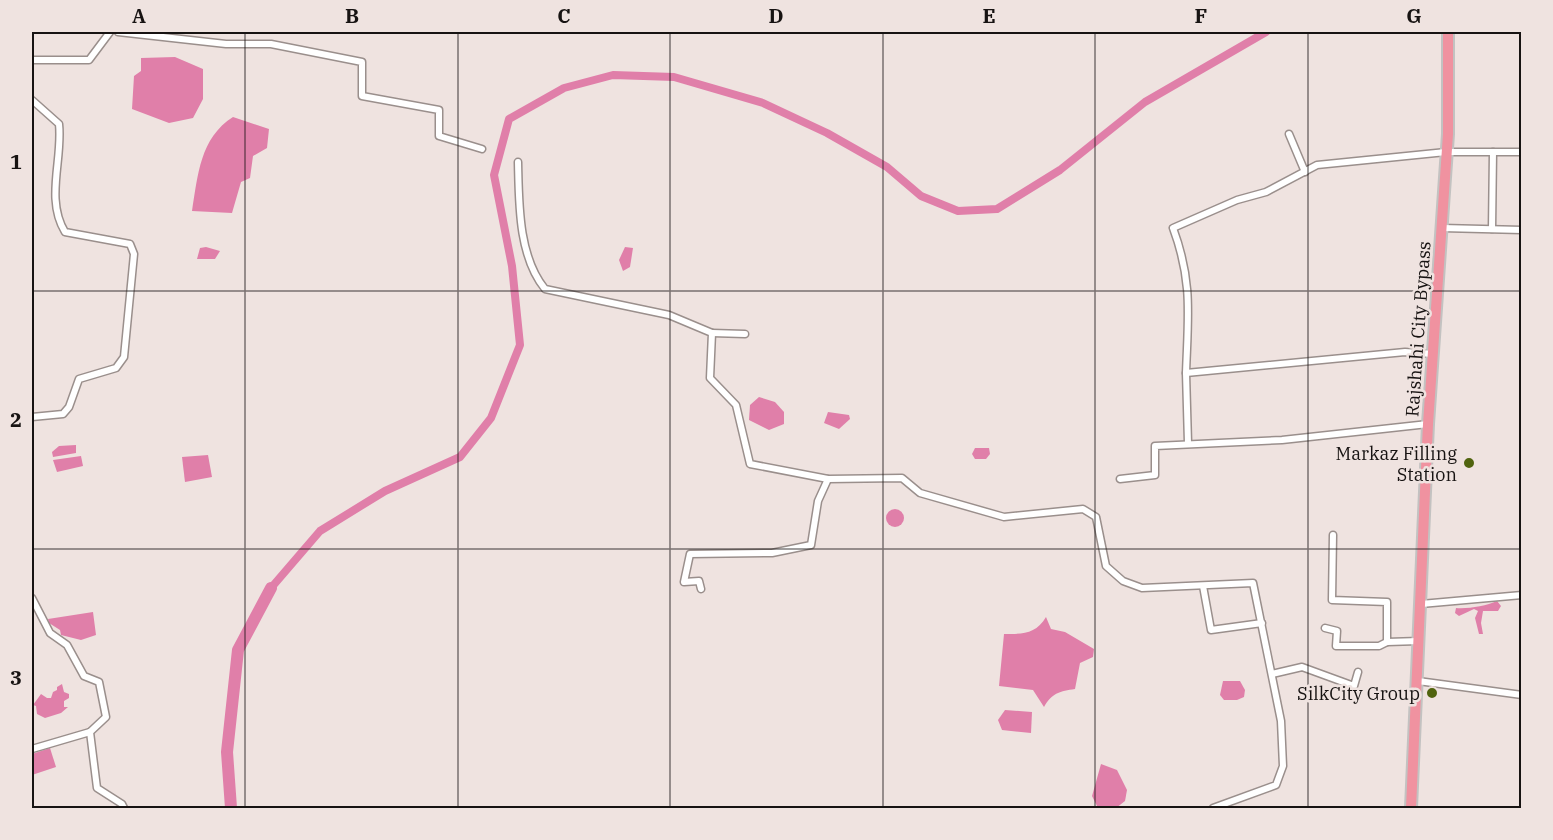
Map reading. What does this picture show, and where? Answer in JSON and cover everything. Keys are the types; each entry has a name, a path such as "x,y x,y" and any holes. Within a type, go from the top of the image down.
{"highway":[{"name":"Rajshahi City Bypass","path":"1411,808 1428,424 1446,152 1448,32"}],"street":[{"path":"32,60 89,60 110,32"},
{"path":"118,32 226,44 271,44 362,62 362,96 439,110 439,136 482,149"},
{"path":"32,100 59,124 55,190 58,221 64,232 130,244 134,254 124,357 116,368 79,379 69,407 63,414 32,417"},
{"path":"1289,134 1305,172"},
{"path":"1188,443 1185,373 1189,292 1183,255 1173,228 1237,200 1266,192 1317,165 1446,152 1521,152"},
{"path":"1492,230 1493,152"},
{"path":"518,162 519,204 527,251 535,277 544,289 669,315 712,333 745,334"},
{"path":"1442,228 1521,230"},
{"path":"712,333 710,378 736,405 750,465 828,479 902,478 920,493 1004,518 1083,509 1096,517 1106,566 1123,581 1142,588 1253,583 1281,720 1284,766 1276,785 1223,807 1213,808"},
{"path":"1185,373 1405,352 1433,354"},
{"path":"1120,479 1155,475 1155,446 1282,440 1428,424"},
{"path":"701,589 699,581 684,582 690,554 772,553 811,545 818,501 828,479"},
{"path":"1333,535 1332,600 1387,602 1387,642"},
{"path":"1203,586 1211,630 1262,623"},
{"path":"1421,604 1521,595"},
{"path":"32,598 50,633 68,645 84,676 99,682 106,717 90,732 32,749"},
{"path":"1325,628 1337,631 1336,646 1378,646 1387,642 1419,641"},
{"path":"1272,674 1302,667 1354,686 1358,672"},
{"path":"1418,681 1521,695"},
{"path":"90,732 97,788 122,804 124,808"}],"shaded area":[{"path":"175,57 203,69 203,99 193,118 169,123 132,109 134,76 141,71 141,58"},
{"path":"233,117 269,129 267,148 253,156 250,178 241,182 232,213 192,211 202,158 207,146 222,126"},
{"path":"206,247 220,251 215,259 197,259 200,248"},
{"path":"625,247 633,248 630,267 623,271 619,260"},
{"path":"759,397 775,402 784,412 784,424 769,430 749,420 750,405"},
{"path":"828,412 849,415 850,419 839,429 824,423"},
{"path":"76,445 76,453 53,457 52,452 59,446"},
{"path":"975,448 989,448 990,454 986,459 975,459 972,454"},
{"path":"208,455 212,477 185,482 182,457"},
{"path":"81,456 83,466 57,472 53,460"},
{"path":"891,509 899,509 904,514 902,525 891,527 886,522 886,514"},
{"path":"1497,601 1501,606 1498,611 1483,611 1481,623 1483,634 1479,634 1475,618 1478,611 1474,609 1459,616 1455,613 1456,608 1477,607"},
{"path":"93,612 96,635 81,640 61,635 60,630 49,623 48,619"},
{"path":"1046,617 1051,629 1065,632 1094,649 1093,657 1080,663 1075,689 1057,694 1044,707 1033,690 999,686 1004,634 1033,630"},
{"path":"1223,681 1240,681 1245,690 1244,697 1237,700 1224,700 1220,695"},
{"path":"62,684 64,692 69,694 69,698 64,701 64,707 68,707 61,713 45,718 37,714 36,706 33,705 41,694 51,698 53,692"},
{"path":"1005,710 1032,712 1031,733 1002,730 998,720"},
{"path":"50,748 56,767 32,775 32,754"},
{"path":"1101,764 1117,770 1127,790 1125,801 1116,808 1098,808 1092,796"}],"waterway":[{"path":"271,588 320,531 385,491 460,457 491,418 520,345 512,266 494,175 509,119 564,88 613,75 674,77 763,103 827,133 887,167 921,196 958,211 997,209 1060,170 1145,102 1266,32"},
{"path":"231,808 227,752 238,650 271,588"}],"place":[{"name":"Markaz Filling Station","path":"1469,463"},
{"name":"SilkCity Group","path":"1432,693"}]}
